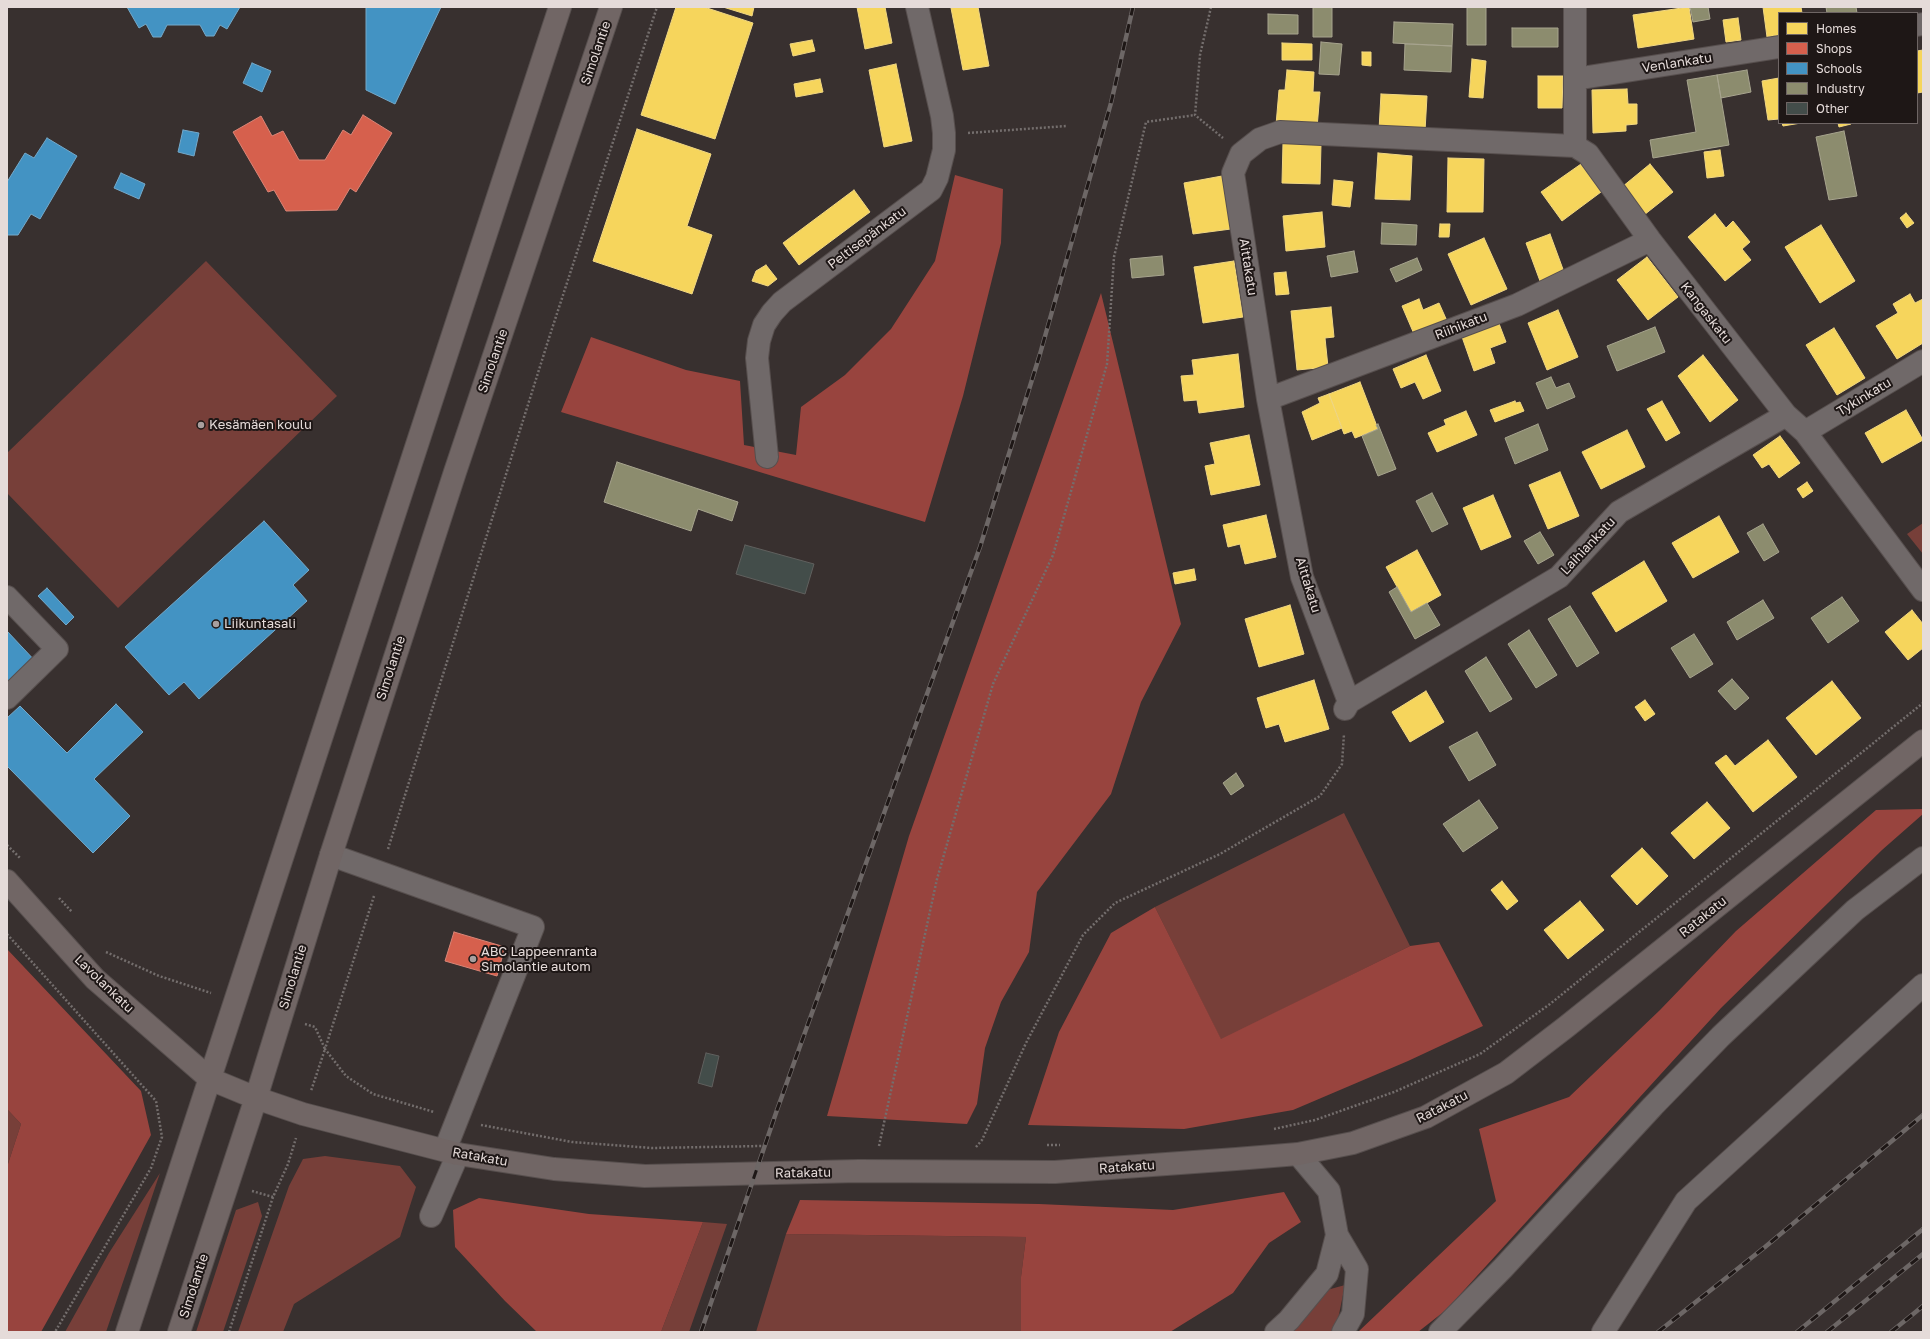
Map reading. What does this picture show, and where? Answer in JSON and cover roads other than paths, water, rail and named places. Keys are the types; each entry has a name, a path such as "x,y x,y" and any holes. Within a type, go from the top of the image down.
{"main road":[{"path":"128,1332 560,7"},
{"name":"Simolantie","path":"179,1332 256,1098 331,855 455,472 611,7"},
{"name":"Ratakatu","path":"210,1079 256,1098 302,1114 451,1152 554,1169 645,1176 858,1171 1055,1172 1298,1154 1353,1143 1426,1117 1506,1072 1566,1027 1923,741"},
{"name":"Lavolankatu","path":"7,881 95,979 210,1079"}],"street":[{"name":"Peltisepänkatu","path":"767,457 758,358 759,341 764,325 782,302 931,190 937,178 944,150 944,127 917,7"},
{"path":"1575,7 1575,146"},
{"name":"Venlankatu","path":"1575,78 1778,47"},
{"name":"Aittakatu","path":"1347,706 1302,577 1268,399 1233,173 1241,154 1260,140 1280,132 1575,146"},
{"name":"Kangaskatu","path":"1575,146 1588,154 1650,240 1786,416 1804,432 1923,590"},
{"name":"Riihikatu","path":"1268,399 1517,305 1650,240"},
{"name":"Tykinkatu","path":"1804,432 1923,361"},
{"name":"Laihiankatu","path":"1347,706 1559,577 1619,512 1786,416"},
{"path":"7,597 57,649 7,698"},
{"path":"331,855 533,927 458,1118 451,1152 431,1216"},
{"path":"1440,1332 1503,1268 1653,1106 1721,1036 1855,910 1923,858"},
{"path":"1603,1332 1686,1201 1923,985"},
{"path":"1298,1154 1329,1191 1337,1235 1357,1269 1353,1314 1343,1332"},
{"path":"1276,1332 1289,1320 1327,1274 1337,1235"}],"railway":[{"path":"701,1332 777,1110 980,547 1040,354 1111,103 1133,7"},
{"path":"1658,1332 1765,1247 1923,1115"},
{"path":"1797,1332 1923,1229"},
{"path":"1827,1332 1923,1254"},
{"path":"1891,1332 1923,1306"}],"place":[{"name":"Kesämäen koulu","path":"201,425"},
{"name":"Liikuntasali","path":"216,624"},
{"name":"ABC Lappeenranta Simolantie autom","path":"473,959"}]}
